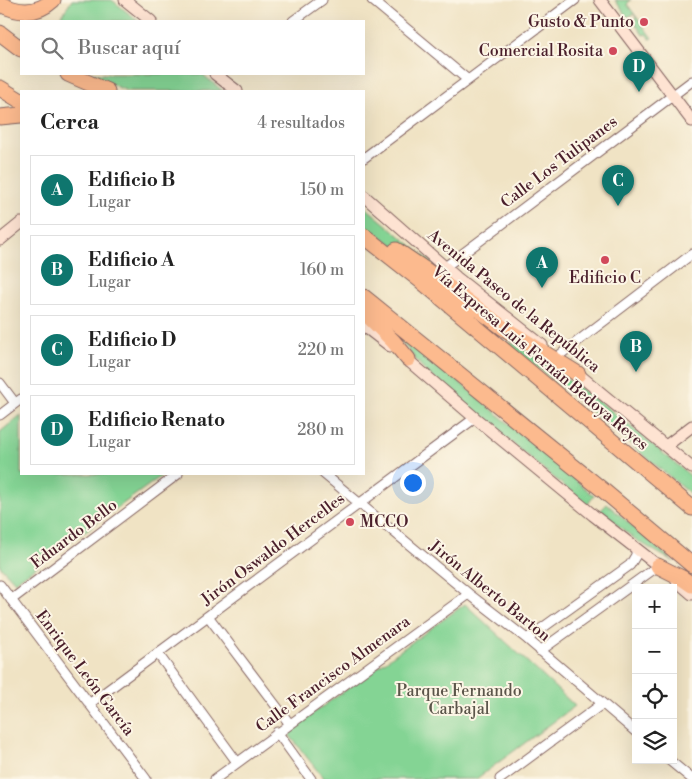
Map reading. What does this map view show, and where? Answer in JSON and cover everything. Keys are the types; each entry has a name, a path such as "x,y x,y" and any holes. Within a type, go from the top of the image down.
{"highway":[{"path":"0,4 15,10 29,12 43,8 53,0"},
{"path":"0,33 20,48"},
{"path":"70,75 105,90"},
{"path":"0,88 20,100"},
{"path":"0,117 20,115"},
{"path":"369,239 400,252 502,327 578,374"},
{"name":"Vía Expresa Luis Fernán Bedoya Reyes","path":"369,239 692,508"},
{"path":"365,298 604,490 692,565"},
{"path":"365,313 408,359"},
{"path":"658,566 692,585"}],"main road":[{"path":"125,0 150,20"},
{"path":"600,0 692,120"},
{"path":"219,75 236,90"},
{"name":"Avenida Paseo de la República","path":"365,197 445,267 692,468"},
{"path":"0,240 20,225"},
{"path":"365,327 408,359 475,418 692,594"},
{"path":"666,446 692,426"}],"street":[{"path":"294,20 322,0"},
{"path":"372,0 468,80"},
{"path":"365,157 576,0"},
{"name":"Calle Los Tulipanes","path":"445,267 692,81"},
{"path":"557,357 692,254"},
{"path":"0,383 18,401 0,415"},
{"name":"Jirón Oswaldo Hercelles","path":"90,704 475,418"},
{"name":"Eduardo Bello","path":"11,600 177,475"},
{"name":"Jirón Alberto Barton","path":"325,475 469,594 527,639 632,729"},
{"path":"527,639 630,565 636,555 636,548"},
{"path":"540,651 658,566"},
{"name":"Enrique León García","path":"0,585 146,779"},
{"name":"Calle Francisco Almenara","path":"215,779 289,723 469,594"},
{"path":"208,616 289,723"},
{"path":"158,654 237,762"},
{"path":"500,779 602,704"},
{"path":"277,732 311,779"},
{"path":"674,764 692,779"}],"green space":[{"path":"72,0 112,0 137,20 59,20"},
{"path":"615,0 631,0 627,4 652,38 650,39 646,34 643,35 633,20 636,18 634,14 627,17"},
{"path":"91,75 203,75 222,90 125,90"},
{"path":"365,207 467,292 365,226"},
{"path":"398,330 594,496 587,505 426,372 395,334"},
{"path":"507,342 516,344 608,408 692,477 692,495"},
{"path":"20,416 20,475 163,475 15,582 0,566 0,432"},
{"path":"607,504 674,562 636,540 600,511"},
{"name":"Parque Fernando Carbajal","path":"465,604 575,706 476,779 324,779 287,732"}],"place":[{"name":"Gusto & Punto","path":"644,22"},
{"name":"Comercial Rosita","path":"613,51"},
{"name":"Edificio Renato","path":"639,92"},
{"name":"Edificio D","path":"618,206"},
{"name":"Edificio C","path":"605,260"},
{"name":"Edificio B","path":"542,288"},
{"name":"Edificio A","path":"636,372"},
{"name":"MCCO","path":"350,522"}]}
